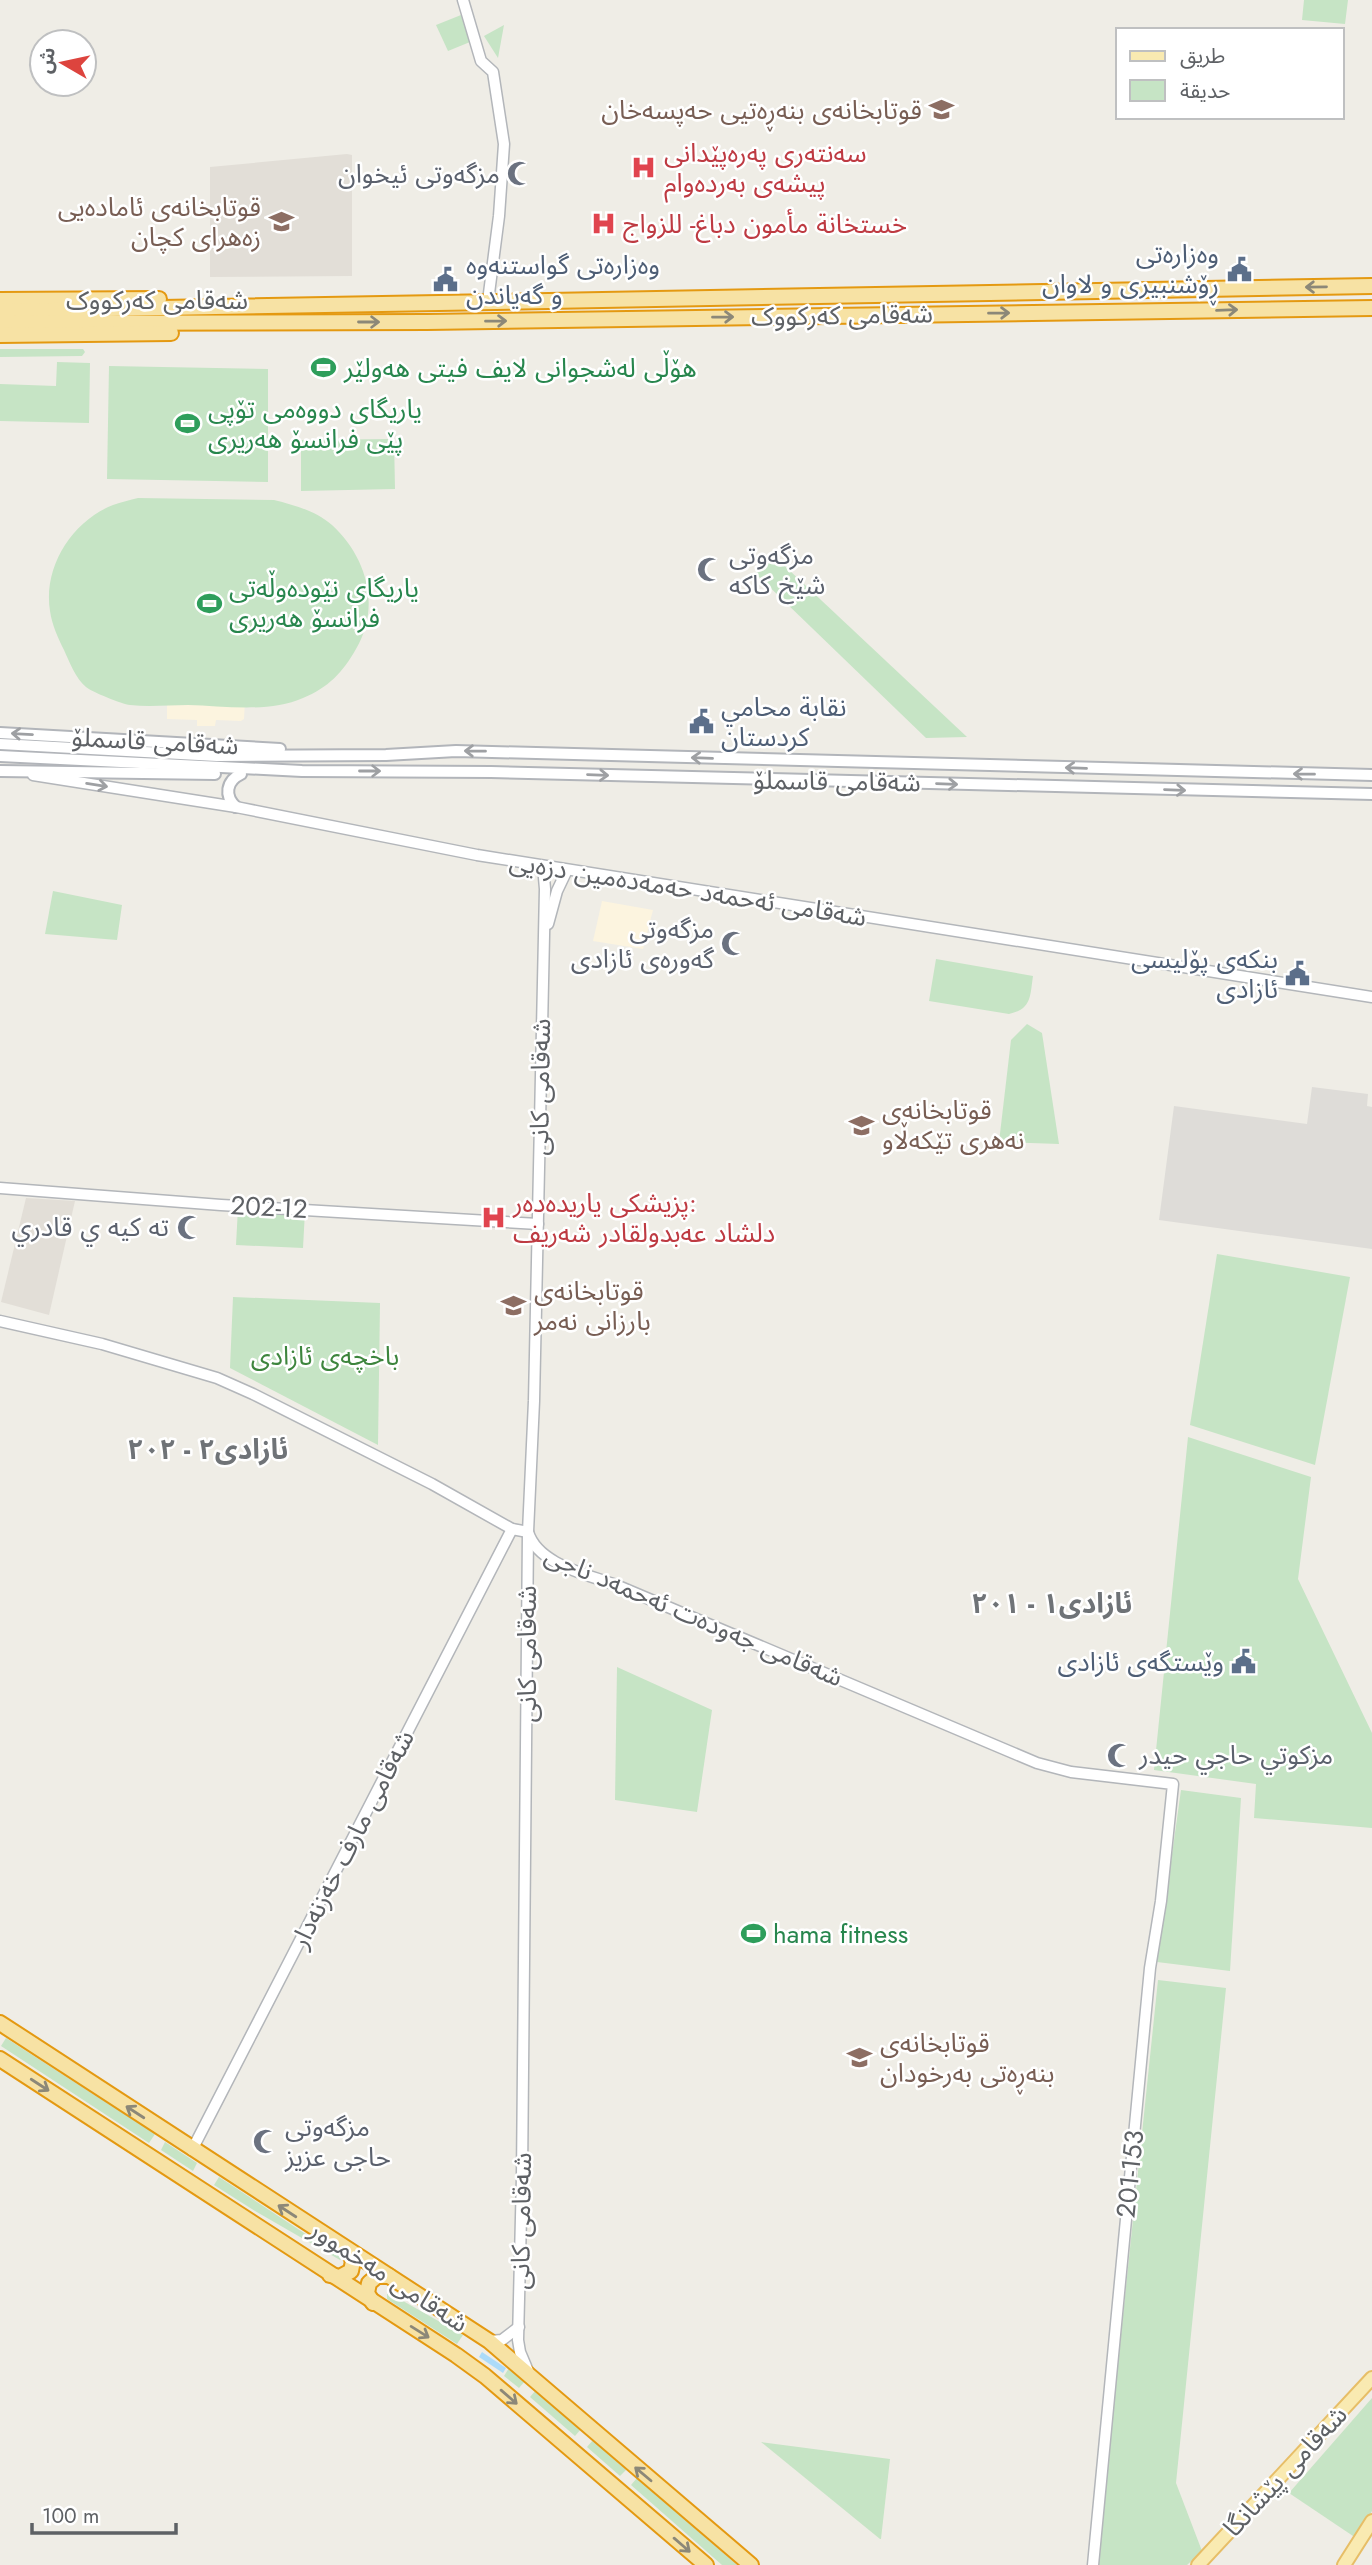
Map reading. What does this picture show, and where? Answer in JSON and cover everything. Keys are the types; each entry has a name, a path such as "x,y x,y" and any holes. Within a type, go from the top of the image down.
{"highway":[{"name":"شەقامی کەرکووک","path":"0,311 1372,286"},
{"path":"962,293 955,296 952,302 955,311 963,314"},
{"path":"925,294 937,300 935,310 927,314"},
{"name":"شەقامی کەرکووک","path":"0,300 238,298 314,305"},
{"name":"شەقامی کەرکووک","path":"0,323 312,323 1372,308"},
{"name":"شەقامی کەرکووک","path":"0,335 243,331 312,323"},
{"name":"شەقامی مەخموور","path":"0,2023 489,2341 751,2565"},
{"name":"شەقامی مەخموور","path":"0,2060 485,2376 706,2565"},
{"path":"328,2274 340,2277 351,2270 353,2258 347,2250"},
{"path":"373,2303 367,2292 369,2283 377,2276 390,2277"}],"main road":[{"name":"شەقامی قاسملۆ","path":"0,733 263,747 310,753"},
{"name":"شەقامی قاسملۆ","path":"0,744 218,756 310,753 386,755 456,751 1372,775"},
{"name":"شەقامی قاسملۆ","path":"0,756 302,771 491,772 1372,794"},
{"path":"653,776 654,756"},
{"name":"شەقامی قاسملۆ","path":"3,771 241,774 302,771"},
{"path":"236,807 229,798 228,786 241,774"},
{"name":"شەقامی پێشانگا","path":"1198,2565 1372,2378"},
{"path":"1344,2565 1372,2521"}],"street":[{"path":"463,0 481,61 493,72 504,144 499,216 488,301"},
{"name":"شەقامی ئەحمەد حەمەدەمین دزەیی","path":"3,771 236,807 567,870 1372,997"},
{"name":"شەقامی کانی","path":"489,2341 502,2340 519,2327 528,1532 538,1224 545,889 543,866"},
{"name":"شەقامی کانی","path":"543,945 556,891 567,870"},
{"name":"202-12","path":"0,1188 538,1224"},
{"name":"شەقامی جەودەت ئەحمەد ناجی","path":"0,1321 102,1344 198,1372 235,1386 432,1484 512,1529 528,1532 538,1552 553,1561 616,1585 1016,1755 1056,1769 1173,1784"},
{"name":"شەقامی مارف خەزنەدار","path":"192,2150 512,1529"},
{"name":"201-153","path":"1093,2565 1149,1982 1173,1784"},
{"path":"519,2327 520,2352 530,2374"}],"shaded area":[{"name":"قوتابخانەی ئامادەیی زەهرای کچان","path":"352,155 352,276 210,277 210,167"},
{"path":"167,698 245,701 244,719 216,720 215,726 197,726 197,720 167,719"},
{"path":"602,901 653,910 643,949 593,941"},
{"path":"1312,1087 1368,1094 1367,1106 1372,1107 1372,1249 1159,1220 1174,1106 1307,1124"},
{"path":"26,1198 75,1201 49,1315 1,1302"}],"green space":[{"path":"1304,0 1348,0 1345,24 1302,20"},
{"path":"461,15 470,42 448,51 436,25"},
{"path":"504,25 498,58 484,36"},
{"path":"0,349 83,349 85,352 82,356 0,357"},
{"path":"57,362 90,363 89,423 0,421 0,384 56,386"},
{"name":"یاریگای دووەمی تۆپی پێی فرانسۆ هەریری","path":"109,366 268,369 268,482 107,479"},
{"path":"394,439 395,489 301,491 301,440"},
{"name":"یاریگای نێودەوڵەتی فرانسۆ هەریری","path":"138,498 274,500 312,512 332,525 354,552 362,567 369,600 364,633 340,672 320,689 303,698 276,706 261,707 130,705 107,698 86,687 73,670 54,626 50,611 51,578 64,548 85,522 113,505"},
{"path":"772,554 967,737 926,738 756,574"},
{"path":"53,891 122,905 117,940 45,934"},
{"path":"936,959 1033,976 1028,1001 1022,1009 1009,1014 929,1001"},
{"path":"1027,1024 1042,1033 1059,1144 999,1142 1011,1040"},
{"path":"238,1208 305,1211 303,1248 236,1245"},
{"path":"1217,1254 1350,1277 1315,1465 1190,1425"},
{"name":"باخچەی ئازادی","path":"233,1297 380,1303 378,1445 230,1368"},
{"path":"1188,1437 1311,1477 1298,1579 1372,1733 1372,1828 1254,1818 1256,1784 1154,1770"},
{"path":"617,1667 712,1710 697,1812 615,1800"},
{"path":"1181,1790 1241,1798 1230,1971 1157,1962"},
{"path":"1158,1980 1226,1988 1176,2483 1202,2551 1187,2565 1097,2565"},
{"path":"6,2038 155,2134 149,2143 1,2046"},
{"path":"165,2142 197,2163 193,2171 161,2150"},
{"path":"219,2177 342,2258 340,2260 214,2185"},
{"path":"389,2293 463,2335 457,2344 387,2299"},
{"path":"509,2368 525,2381 519,2388 504,2376"},
{"path":"536,2390 581,2429 575,2436 530,2397"},
{"path":"1372,2398 1372,2511 1356,2538 1289,2493"},
{"path":"593,2440 626,2470 620,2476 587,2447"},
{"path":"761,2442 890,2459 881,2539 880,2539"},
{"path":"637,2478 737,2565 722,2565 631,2485"}],"water":[{"path":"482,2352 506,2368 503,2373 479,2357"}],"place":[{"name":"قوتابخانەی بنەڕەتیی حەپسەخان","path":"942,110"},
{"name":"سەنتەری پەرەپێدانی پیشەی بەردەوام","path":"644,168"},
{"name":"مزگەوتی ئیخوان","path":"520,174"},
{"name":"قوتابخانەی ئامادەیی زەهرای کچان","path":"281,222"},
{"name":"خستخانة مأمون دباغ- للزواج","path":"603,224"},
{"name":"وەزارەتی ڕۆشنبیری و لاوان","path":"1239,269"},
{"name":"وەزارەتی گواستنەوە و گەیاندن","path":"446,280"},
{"name":"هۆڵی لەشجوانی لایف فیتی هەولێر","path":"324,368"},
{"name":"یاریگای دووەمی تۆپی پێی فرانسۆ هەریری","path":"188,424"},
{"name":"مزگه‌وتی شێخ كاكه","path":"709,570"},
{"name":"یاریگای نێودەوڵەتی فرانسۆ هەریری","path":"209,603"},
{"name":"نقابة محامي كردستان","path":"701,722"},
{"name":"مزگەوتی گەورەی ئازادی","path":"734,944"},
{"name":"بنکەی پۆلیسی ئازادی","path":"1298,974"},
{"name":"قوتابخانه‌ی نه‌هری تێكه‌ڵاو","path":"862,1125"},
{"name":"پزیشکی یاریدەدەر: دلشاد عەبدولقادر شەریف","path":"493,1218"},
{"name":"ته كيه ي قادري","path":"189,1227"},
{"name":"قوتابخانەی بارزانی نەمر","path":"514,1306"},
{"name":"وێستگەی ئازادی","path":"1244,1662"},
{"name":"مزكوتي حاجي حيدر","path":"1119,1755"},
{"name":"hama fitness","path":"753,1934"},
{"name":"قوتابخانەی بنەڕەتی بەرخودان","path":"860,2058"},
{"name":"مزگەوتی حاجی عزیز","path":"265,2142"}],"district":[{"name":"ئازادی٢ - ٢٠٢","path":"208,1449"},
{"name":"ئازادی١ - ٢٠١","path":"1052,1603"}]}
